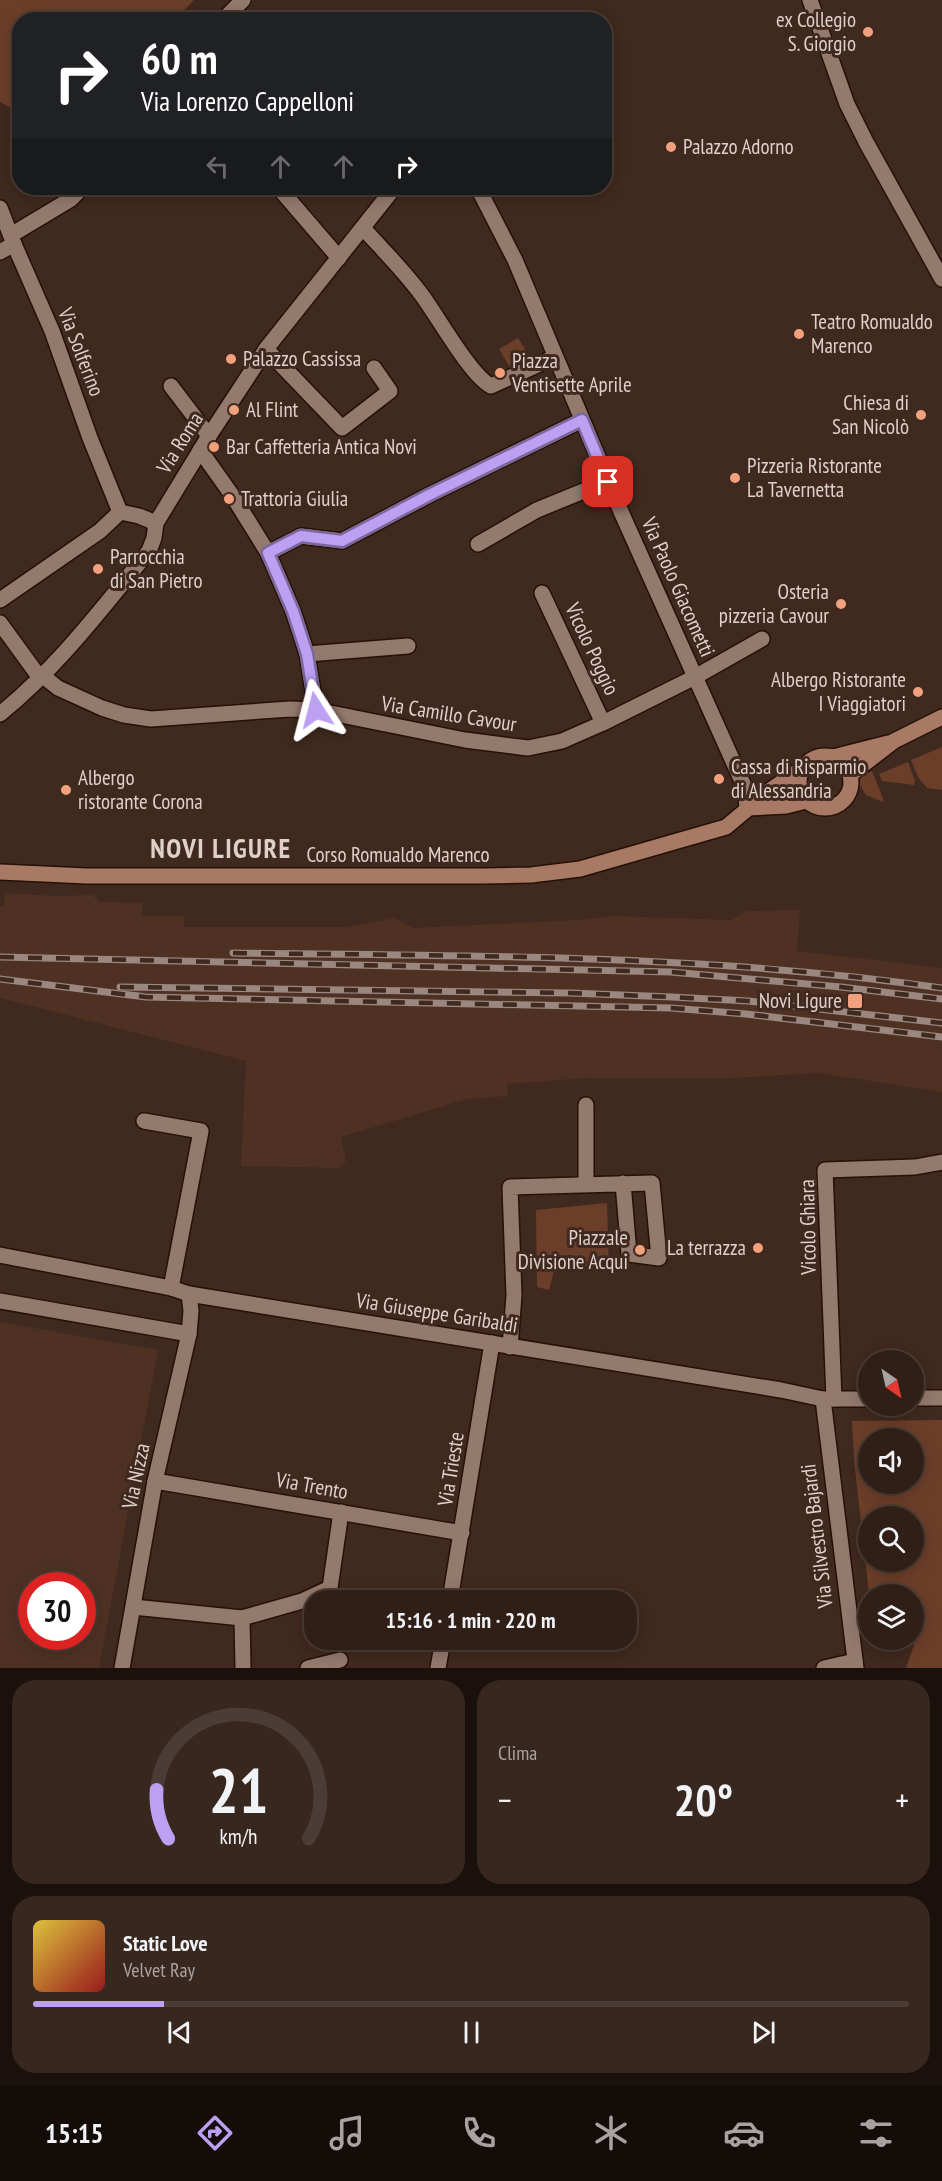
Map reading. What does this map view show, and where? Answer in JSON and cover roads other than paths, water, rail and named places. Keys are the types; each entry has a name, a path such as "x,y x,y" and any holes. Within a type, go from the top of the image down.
{"main road":[{"path":"850,775 894,741 942,717"},
{"path":"833,757 844,764 850,775 849,793 839,804 831,808 822,808 806,801 801,794 800,775 804,767 817,757 833,757 894,741"},
{"name":"Corso Romualdo Marenco","path":"0,872 87,876 531,875 598,865 726,827 747,808 804,767"},
{"path":"747,808 786,806 806,801"}],"street":[{"path":"231,12 243,0"},
{"path":"810,0 847,104 942,279"},
{"path":"0,252 13,239 74,195"},
{"path":"285,195 339,258"},
{"name":"Via Roma","path":"0,714 41,677 87,628 149,550 154,538 156,523 200,450 266,349 389,195"},
{"name":"Via Paolo Giacometti","path":"482,195 515,260 608,482 745,788 747,808"},
{"name":"Via Solferino","path":"0,208 52,331 90,438 120,512"},
{"path":"363,228 416,287 464,357 485,383 491,386 555,357"},
{"path":"266,349 342,428 390,391 375,368"},
{"path":"171,386 209,436"},
{"path":"268,553 301,536 342,541 429,495 582,420"},
{"path":"200,450 234,498 268,553 293,611 307,654 316,710"},
{"path":"478,544 537,510 608,482"},
{"path":"0,600 100,531 120,512 156,523"},
{"name":"Vicolo Poggio","path":"542,593 603,723"},
{"path":"0,623 41,677"},
{"name":"Via Camillo Cavour","path":"41,677 58,688 102,708 124,715 151,719 290,709 316,710 465,740 528,748 562,741 603,723 695,677 762,639"},
{"path":"307,654 408,646"},
{"path":"586,1105 586,1184"},
{"path":"144,1121 201,1131 171,1288"},
{"name":"Vicolo Ghiara","path":"829,1399 825,1170 915,1167 942,1162"},
{"path":"510,1347 514,1295 510,1187 623,1183 652,1184 659,1258 629,1254 623,1183"},
{"name":"Via Giuseppe Garibaldi","path":"0,1255 171,1288 189,1294 829,1399 858,1399"},
{"name":"Via Nizza","path":"122,1668 155,1481 189,1334 191,1311 189,1294"},
{"path":"0,1301 189,1334"},
{"name":"Via Trieste","path":"452,1590 492,1343"},
{"path":"924,1398 942,1398"},
{"name":"Via Silvestro Bajardi","path":"829,1399 855,1665"},
{"name":"Via Trento","path":"155,1481 462,1533"},
{"path":"133,1607 242,1618 302,1601 330,1588 341,1512"},
{"path":"242,1618 243,1668"},
{"path":"438,1668 441,1650"},
{"path":"308,1668 340,1660"},
{"path":"824,1668 855,1665"}],"railway":[{"path":"233,953 499,956 677,963 854,977 942,988"},
{"path":"0,957 671,972 841,987 942,999"},
{"path":"0,979 146,997 671,1008 746,1014 942,1037"},
{"path":"120,987 570,993 672,997 748,1001 942,1023"}],"place":[{"name":"ex Collegio S. Giorgio","path":"868,32"},
{"name":"Palazzo Adorno","path":"671,147"},
{"name":"Teatro Romualdo Marenco","path":"799,334"},
{"name":"Palazzo Cassissa","path":"231,359"},
{"name":"Piazza Ventisette Aprile","path":"500,373"},
{"name":"Al Flint","path":"234,410"},
{"name":"Chiesa di San Nicolò","path":"921,415"},
{"name":"Bar Caffetteria Antica Novi","path":"214,447"},
{"name":"Pizzeria Ristorante La Tavernetta","path":"735,478"},
{"name":"Trattoria Giulia","path":"229,499"},
{"name":"Parrocchia di San Pietro","path":"98,569"},
{"name":"Osteria pizzeria Cavour","path":"841,604"},
{"name":"Albergo Ristorante I Viaggiatori","path":"918,692"},
{"name":"Cassa di Risparmio di Alessandria","path":"719,779"},
{"name":"Albergo ristorante Corona","path":"66,790"},
{"name":"Novi Ligure","path":"855,1001"},
{"name":"La terrazza","path":"758,1248"},
{"name":"Piazzale Divisione Acqui","path":"640,1250"}],"district":[{"name":"NOVI LIGURE","path":"221,849"}]}
